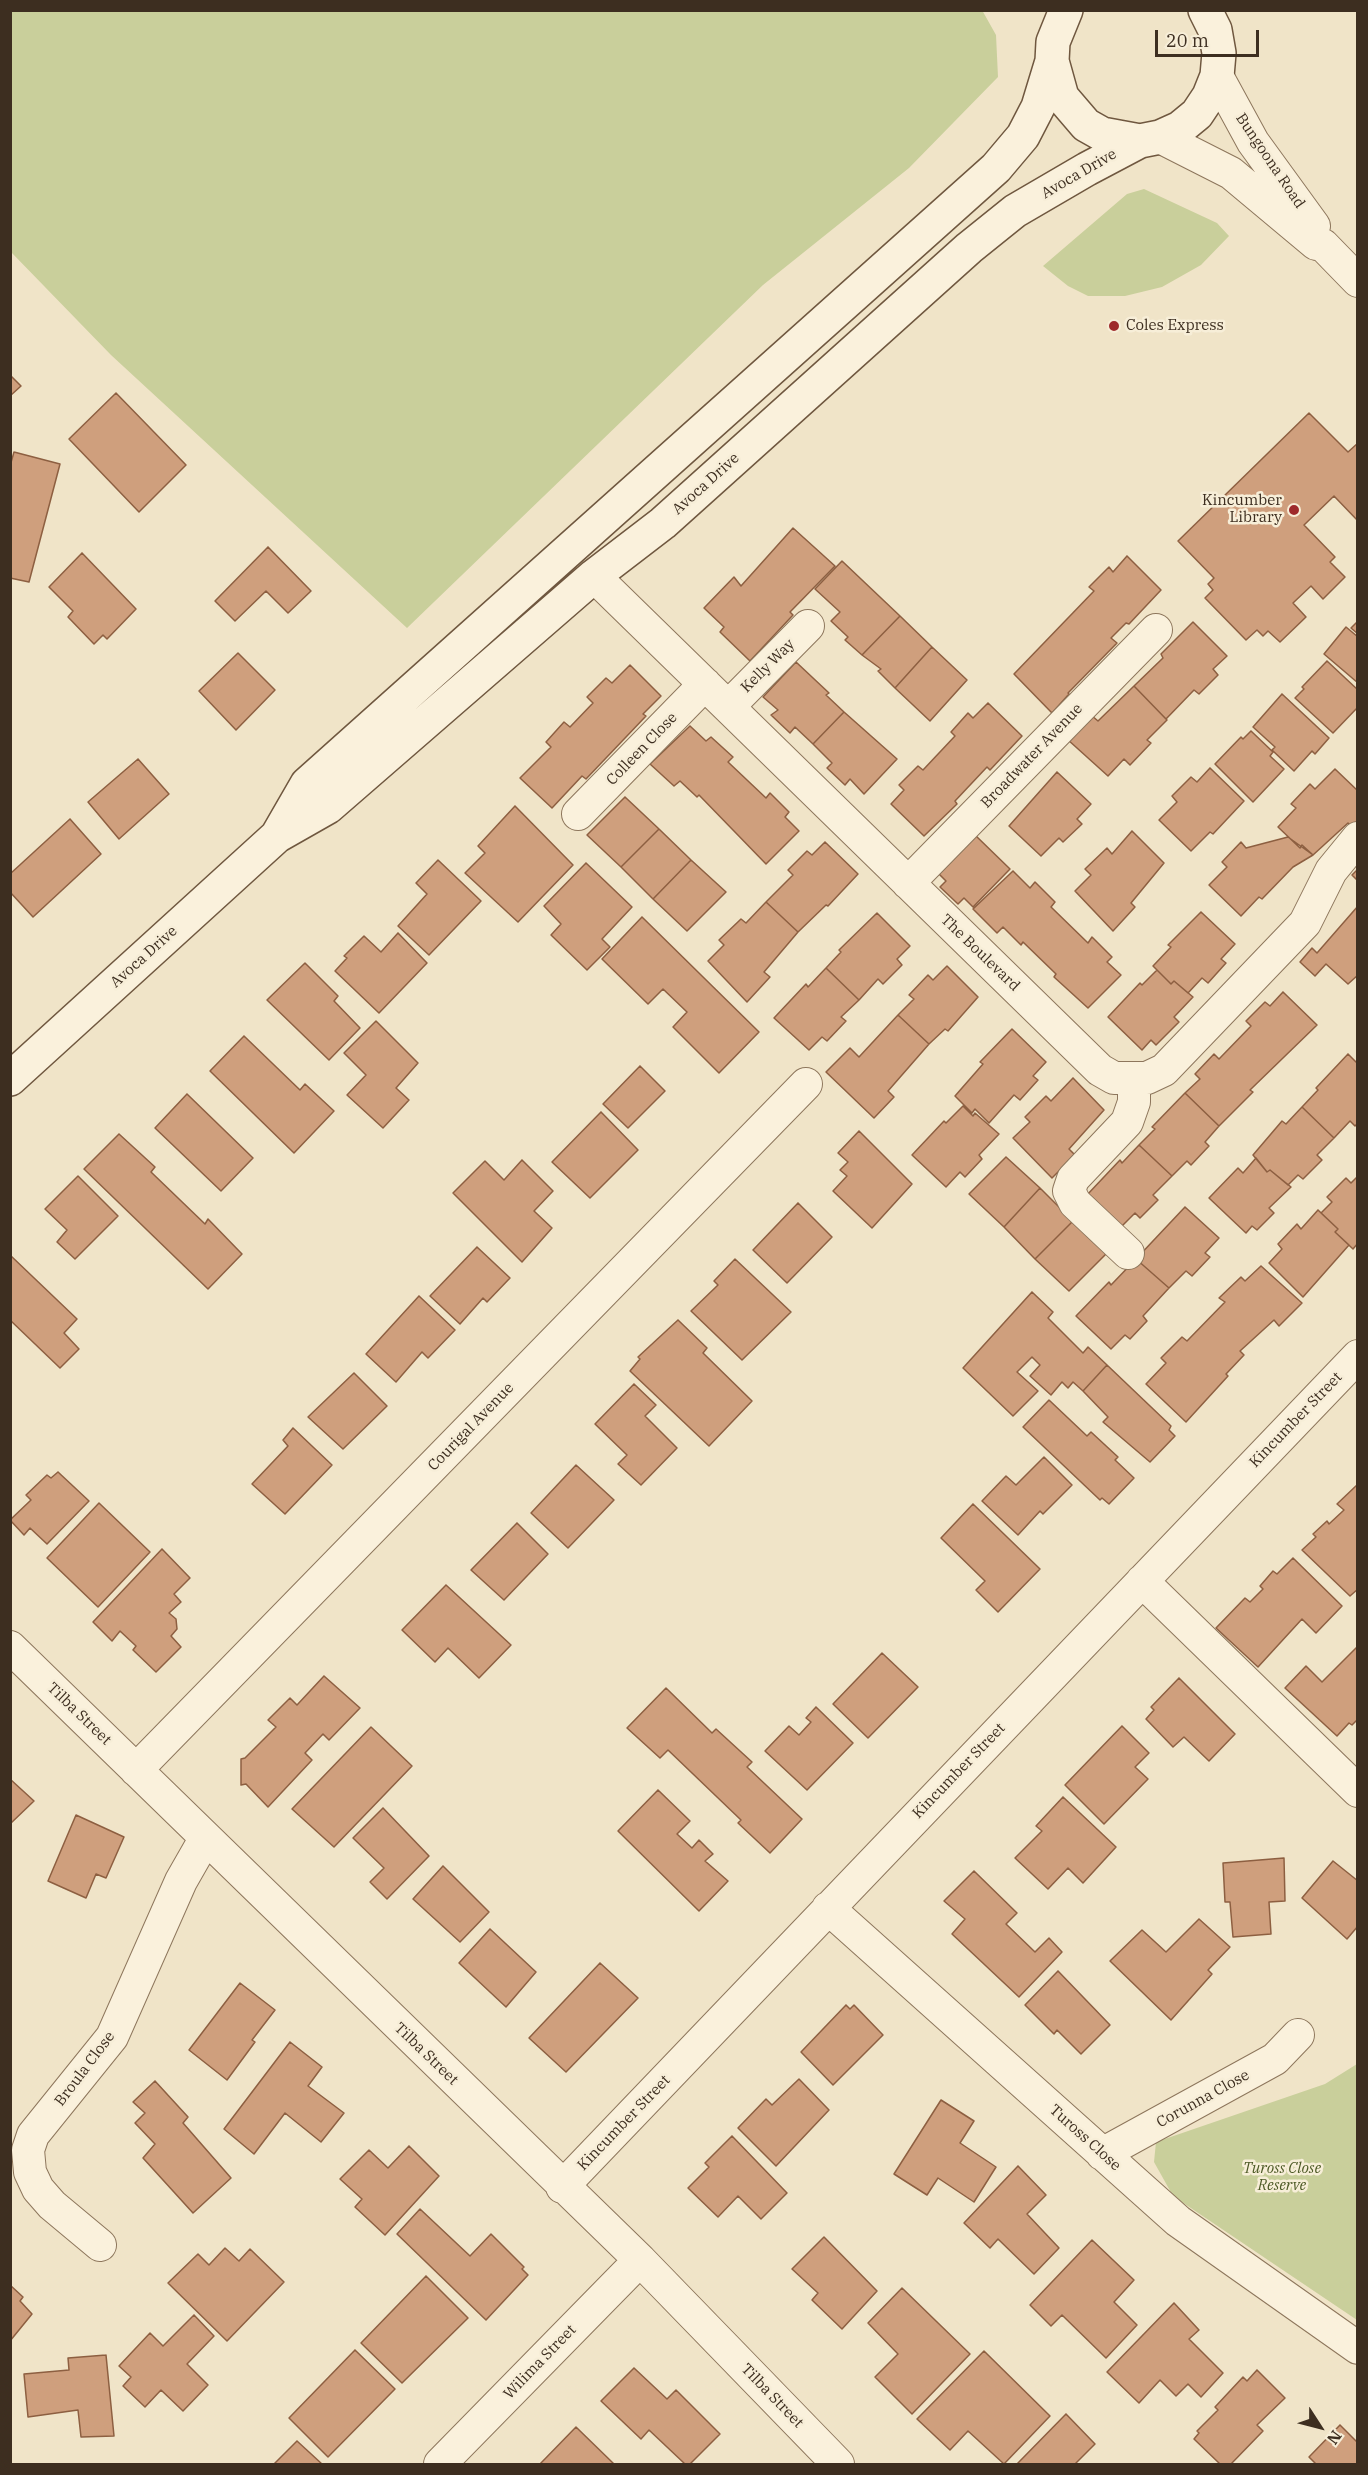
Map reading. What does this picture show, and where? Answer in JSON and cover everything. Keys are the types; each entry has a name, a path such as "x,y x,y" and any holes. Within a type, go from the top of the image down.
{"main road":[{"name":"Avoca Drive","path":"277,836 307,784 996,168 1023,136 1038,107 1052,61 1053,42 1059,15"},
{"name":"Avoca Drive","path":"10,1079 277,836 328,807 594,576 663,524 866,340 1006,219 1087,169 1150,139 1180,128 1197,114 1209,96 1217,76 1218,17"},
{"name":"Avoca Drive","path":"1052,61 1062,97 1086,125 1102,134 1150,139"}],"street":[{"name":"Bungoona Road","path":"1217,76 1253,141 1324,238 1323,245"},
{"name":"Bungoona Road","path":"1150,139 1231,173 1316,244 1323,245 1358,281"},
{"name":"The Boulevard","path":"594,576 1100,1071 1114,1078 1134,1080"},
{"name":"Kelly Way","path":"729,706 808,626"},
{"name":"Broadwater Avenue","path":"908,883 1156,630"},
{"name":"Colleen Close","path":"578,814 705,684"},
{"path":"1128,1253 1075,1203 1069,1191 1073,1179 1127,1122 1134,1102 1134,1080 1147,1078 1164,1070 1271,960 1305,923 1330,871 1346,849 1358,838"},
{"name":"Courigal Avenue","path":"136,1770 806,1084"},
{"name":"Kincumber Street","path":"562,2187 1358,1356"},
{"path":"1142,1581 1358,1791"},
{"name":"Tilba Street","path":"10,1647 562,2187 640,2260 838,2464"},
{"name":"Broula Close","path":"100,2245 52,2205 38,2189 30,2172 28,2150 22,2128 112,2037 181,1881 205,1839"},
{"name":"Tuross Close","path":"828,1908 1178,2221 1358,2348"},
{"name":"Corunna Close","path":"1102,2154 1275,2059 1298,2035"},
{"name":"Wilima Street","path":"440,2464 640,2260"}],"green space":[{"path":"982,10 996,35 998,77 909,168 763,285 407,628 111,355 11,252 11,11"},
{"path":"1144,189 1217,223 1229,236 1201,265 1162,287 1125,296 1088,296 1068,286 1043,266 1127,194"},
{"name":"Tuross Close Reserve","path":"1357,2064 1357,2320 1173,2196 1154,2162 1156,2142 1325,2084"}],"building":[{"path":"10,375 21,386 10,396"},
{"path":"116,393 186,465 139,512 69,439"},
{"path":"1309,413 1348,452 1358,443 1358,521 1334,496 1304,525 1335,557 1330,562 1345,577 1323,599 1311,586 1293,603 1306,617 1280,642 1268,631 1263,636 1257,630 1246,640 1205,598 1213,590 1208,584 1214,578 1178,541"},
{"path":"14,452 60,464 29,582 10,578 10,466"},
{"path":"793,528 835,566 790,612 793,615 750,661 720,632 724,627 704,608 734,577 741,586"},
{"path":"268,547 311,591 288,613 266,591 235,621 215,601"},
{"path":"82,553 136,609 107,639 103,635 94,644 68,617 73,611 49,587"},
{"path":"1127,556 1161,590 1129,624 1126,623 1111,638 1117,643 1068,693 1052,713 1014,674 1094,591 1089,587 1109,567 1113,572"},
{"path":"842,561 900,616 862,655 845,640 848,637 831,621 840,612 815,589"},
{"path":"900,616 932,647 895,688 878,671 881,669 862,655"},
{"path":"1358,621 1358,634 1351,628"},
{"path":"1193,622 1227,656 1213,669 1218,675 1199,694 1194,690 1166,719 1134,686 1163,658 1161,654"},
{"path":"1346,627 1358,637 1358,683 1324,654"},
{"path":"932,647 967,680 930,721 895,688"},
{"path":"238,653 275,690 236,730 199,691"},
{"path":"1327,661 1358,690 1358,707 1333,733 1295,698 1304,689 1302,687"},
{"path":"796,662 829,693 826,695 844,712 813,744 795,727 790,733 771,715 778,710 763,697"},
{"path":"630,665 661,696 643,714 646,716 586,779 582,776 552,808 520,778 551,747 546,742 564,722 570,727 593,703 587,697 606,678 612,683"},
{"path":"1134,686 1167,720 1147,740 1151,743 1130,765 1124,759 1108,776 1067,739 1091,715 1098,721"},
{"path":"1282,694 1329,738 1315,754 1312,751 1294,771 1272,750 1275,747 1253,727"},
{"path":"988,703 1022,736 990,770 987,767 955,801 957,804 924,836 891,804 904,790 899,785 918,766 923,770 955,736 951,732 968,713 973,718"},
{"path":"844,712 897,759 864,794 850,779 845,785 827,768 832,763 813,744"},
{"path":"690,726 706,741 711,737 733,757 728,762 766,798 770,793 789,812 785,817 799,831 766,864 699,795 697,797 680,781 674,786 650,764"},
{"path":"1251,731 1273,752 1270,756 1284,769 1253,802 1215,764 1241,737 1243,739"},
{"path":"138,759 169,794 119,839 88,802"},
{"path":"1210,768 1244,801 1213,834 1210,832 1191,851 1159,820 1177,802 1172,796 1191,777 1197,782"},
{"path":"1335,769 1358,791 1358,825 1354,829 1348,823 1313,855 1302,845 1300,848 1278,827 1296,808 1291,804 1310,784 1315,789"},
{"path":"1057,772 1091,804 1077,819 1082,824 1063,842 1059,838 1041,856 1009,826"},
{"path":"625,797 659,829 621,867 587,835"},
{"path":"515,806 573,865 518,922 465,873 485,853 478,846"},
{"path":"70,819 101,854 33,917 10,892 10,874"},
{"path":"659,829 691,860 653,899 621,867"},
{"path":"1132,831 1164,863 1131,903 1135,907 1113,931 1075,891 1091,875 1085,869 1107,848 1112,854"},
{"path":"974,834 1010,869 973,907 964,898 958,904 940,887 946,881 937,872"},
{"path":"1288,837 1313,855 1293,867 1262,899 1259,897 1241,916 1209,885 1227,867 1222,862 1241,842 1246,848"},
{"path":"825,842 858,874 828,906 826,905 798,932 766,902 793,875 788,870 807,851 812,855"},
{"path":"438,860 481,901 429,955 398,926 427,894 416,883"},
{"path":"691,860 726,892 687,931 653,899"},
{"path":"586,863 632,907 602,939 610,947 587,970 551,935 561,924 544,906"},
{"path":"1358,869 1358,881 1352,875"},
{"path":"1013,871 1030,888 1035,882 1055,902 1051,907 1088,943 1092,937 1112,957 1107,962 1121,975 1088,1008 1054,977 1056,974 1023,942 1021,945 1003,927 997,933 973,909"},
{"path":"766,902 798,932 764,972 770,977 747,1002 708,961 724,945 719,940 741,919 746,923"},
{"path":"1358,906 1358,975 1348,984 1326,964 1315,976 1300,962 1312,948 1317,953"},
{"path":"1201,912 1235,944 1221,959 1226,963 1208,983 1202,978 1188,993 1174,981 1171,984 1153,966 1171,947 1168,945"},
{"path":"877,913 910,946 897,959 902,965 883,984 878,979 859,1000 826,968 841,952 839,950"},
{"path":"642,917 759,1032 719,1073 673,1027 687,1012 663,989 648,1004 602,959"},
{"path":"398,933 427,963 379,1013 335,971 347,958 344,956 364,936 381,952"},
{"path":"305,963 338,996 334,1001 360,1028 329,1060 267,1000"},
{"path":"947,966 978,997 948,1031 945,1029 929,1044 898,1015 914,999 909,995 928,975 933,980"},
{"path":"826,968 859,1000 841,1017 846,1021 827,1041 822,1037 809,1050 774,1018 806,984 808,987"},
{"path":"1157,970 1171,984 1174,981 1193,997 1174,1017 1179,1022 1156,1045 1151,1040 1142,1050 1108,1017 1140,983 1142,985"},
{"path":"1283,992 1317,1025 1250,1090 1253,1092 1219,1126 1185,1093 1200,1079 1195,1074 1214,1054 1219,1059 1251,1026 1246,1021 1265,1002 1270,1006"},
{"path":"898,1015 929,1044 888,1091 894,1097 874,1118 826,1072 850,1048 859,1057"},
{"path":"376,1021 418,1063 396,1088 409,1100 383,1128 347,1095 366,1075 344,1053"},
{"path":"1012,1029 1046,1062 1033,1076 1038,1080 1020,1100 1014,1095 989,1123 975,1109 972,1113 955,1096 983,1064 980,1062"},
{"path":"244,1036 300,1090 305,1084 334,1111 294,1153 210,1071"},
{"path":"1348,1054 1358,1064 1358,1123 1355,1126 1350,1121 1334,1138 1302,1107 1318,1090 1316,1088"},
{"path":"640,1066 665,1091 628,1128 603,1104"},
{"path":"1073,1078 1104,1110 1069,1149 1075,1155 1052,1178 1013,1138 1030,1122 1025,1117 1046,1096 1051,1101"},
{"path":"1185,1093 1219,1126 1205,1142 1209,1146 1191,1165 1187,1161 1172,1176 1139,1145 1155,1129 1152,1127"},
{"path":"187,1094 253,1158 221,1191 155,1128"},
{"path":"963,1106 973,1116 975,1113 999,1134 979,1155 982,1159 965,1177 960,1172 946,1187 912,1155 944,1121 946,1123"},
{"path":"1302,1107 1334,1138 1317,1155 1322,1160 1303,1179 1298,1175 1288,1185 1270,1170 1267,1172 1253,1155 1282,1121 1286,1124"},
{"path":"601,1112 638,1150 590,1198 552,1162"},
{"path":"859,1131 912,1184 872,1228 833,1191 847,1176 840,1170 848,1162 838,1153"},
{"path":"119,1134 155,1167 151,1172 205,1224 208,1219 242,1254 208,1289 84,1169"},
{"path":"1139,1145 1172,1176 1153,1195 1158,1200 1140,1218 1135,1213 1121,1227 1086,1196 1120,1160 1122,1163"},
{"path":"1006,1157 1040,1188 1004,1227 969,1194"},
{"path":"1256,1158 1267,1172 1270,1170 1291,1187 1269,1208 1274,1213 1257,1230 1252,1226 1246,1233 1209,1198 1238,1168 1243,1173"},
{"path":"522,1160 553,1191 534,1211 552,1228 522,1262 453,1193 485,1161 504,1180"},
{"path":"78,1176 118,1216 75,1259 57,1242 67,1230 45,1209"},
{"path":"1358,1176 1358,1243 1353,1249 1335,1232 1338,1229 1321,1213 1332,1202 1327,1197 1346,1178 1351,1183"},
{"path":"1040,1188 1073,1221 1035,1259 1004,1227"},
{"path":"798,1203 832,1237 787,1283 753,1250"},
{"path":"1185,1207 1219,1238 1205,1253 1210,1257 1192,1276 1186,1271 1169,1288 1136,1259"},
{"path":"1318,1210 1338,1229 1335,1232 1349,1245 1303,1297 1269,1263 1282,1249 1278,1244 1297,1224 1301,1229"},
{"path":"1073,1221 1088,1237 1090,1235 1108,1252 1069,1291 1035,1259"},
{"path":"477,1247 510,1278 487,1302 483,1298 460,1324 430,1296"},
{"path":"10,1255 77,1319 64,1333 79,1349 60,1368 10,1320"},
{"path":"735,1259 791,1312 742,1360 691,1311 718,1285 714,1281"},
{"path":"1136,1259 1169,1288 1143,1316 1147,1321 1130,1339 1125,1335 1111,1349 1076,1316 1109,1282 1111,1285"},
{"path":"1261,1266 1302,1303 1279,1326 1274,1320 1240,1351 1244,1355 1186,1422 1146,1384 1166,1363 1161,1358 1182,1337 1187,1341 1225,1302 1219,1298 1241,1277 1245,1281"},
{"path":"1032,1292 1053,1312 1048,1318 1083,1353 1088,1347 1107,1365 1083,1391 1073,1382 1068,1388 1062,1382 1051,1395 1030,1376 1040,1365 1032,1357 1017,1372 1038,1391 1013,1416 963,1368"},
{"path":"419,1296 455,1330 428,1358 422,1352 396,1382 366,1354"},
{"path":"678,1320 707,1348 703,1353 752,1401 709,1446 630,1371 640,1359 638,1357"},
{"path":"1107,1365 1171,1426 1169,1430 1175,1436 1150,1462 1103,1422 1108,1417 1083,1391"},
{"path":"354,1373 387,1406 343,1449 308,1417"},
{"path":"634,1384 656,1405 645,1416 677,1448 641,1485 618,1464 627,1455 595,1424"},
{"path":"1049,1400 1087,1436 1091,1432 1118,1457 1115,1460 1134,1478 1109,1504 1102,1498 1100,1500 1023,1427"},
{"path":"293,1428 332,1465 285,1514 252,1484 288,1446 283,1440"},
{"path":"1044,1457 1072,1485 1043,1514 1040,1511 1018,1535 982,1501 1006,1476 1016,1485"},
{"path":"576,1465 614,1500 568,1548 531,1513"},
{"path":"58,1472 89,1501 47,1544 30,1528 24,1535 10,1520 31,1500 26,1495 47,1475 51,1478"},
{"path":"1358,1484 1358,1589 1350,1596 1302,1550 1316,1537 1313,1534 1327,1521 1329,1524 1344,1510 1337,1504"},
{"path":"99,1503 150,1552 98,1607 47,1558"},
{"path":"973,1504 1040,1569 998,1612 976,1590 985,1581 941,1538"},
{"path":"517,1523 548,1554 504,1600 471,1570"},
{"path":"162,1549 190,1578 174,1594 181,1602 169,1613 176,1619 177,1629 171,1636 181,1647 156,1672 133,1650 136,1646 120,1631 112,1641 93,1622"},
{"path":"1293,1558 1342,1606 1316,1633 1302,1619 1258,1667 1216,1628 1245,1598 1250,1602 1263,1589 1260,1586 1273,1571 1277,1574"},
{"path":"446,1585 511,1645 479,1678 448,1648 435,1662 402,1630"},
{"path":"1358,1646 1358,1719 1352,1725 1349,1723 1337,1736 1285,1688 1306,1666 1322,1682"},
{"path":"882,1653 918,1687 868,1738 833,1704"},
{"path":"324,1676 360,1708 329,1740 323,1734 305,1753 312,1760 268,1807 246,1784 241,1785 241,1759 245,1758 276,1727 268,1720 290,1698 297,1705"},
{"path":"1179,1678 1235,1734 1209,1761 1184,1737 1173,1747 1146,1719 1154,1710 1151,1707"},
{"path":"666,1688 712,1733 716,1729 752,1762 747,1767 802,1819 770,1853 738,1823 741,1820 668,1750 660,1758 627,1728"},
{"path":"816,1707 853,1743 807,1790 765,1751 789,1726 799,1735 811,1722 806,1718"},
{"path":"1122,1726 1149,1753 1135,1767 1148,1779 1104,1824 1065,1785"},
{"path":"371,1727 412,1766 334,1847 292,1809"},
{"path":"10,1779 34,1801 10,1824"},
{"path":"658,1790 690,1821 677,1834 692,1848 699,1840 713,1854 705,1861 728,1881 699,1911 618,1831"},
{"path":"1063,1797 1116,1847 1083,1883 1068,1868 1048,1889 1015,1858 1042,1831 1036,1826"},
{"path":"383,1808 429,1856 387,1899 370,1882 384,1868 353,1838"},
{"path":"76,1815 124,1837 106,1878 96,1874 86,1898 48,1881"},
{"path":"1284,1858 1285,1901 1269,1902 1271,1934 1233,1937 1230,1902 1225,1902 1223,1863"},
{"path":"1333,1861 1358,1881 1358,1926 1347,1939 1302,1898"},
{"path":"443,1866 489,1912 460,1942 413,1899"},
{"path":"974,1871 1017,1913 1006,1924 1035,1952 1049,1938 1062,1952 1019,1997 952,1934 965,1919 944,1901"},
{"path":"1199,1919 1230,1947 1208,1970 1212,1974 1171,2020 1110,1961 1142,1930 1166,1952"},
{"path":"490,1929 536,1972 506,2007 459,1963"},
{"path":"600,1963 638,1998 566,2072 529,2038"},
{"path":"1058,1971 1110,2025 1081,2054 1057,2030 1054,2034 1025,2005"},
{"path":"240,1983 275,2010 252,2040 255,2042 227,2080 189,2050"},
{"path":"846,2005 850,2009 854,2005 883,2035 833,2085 801,2052"},
{"path":"290,2042 322,2067 308,2086 344,2113 321,2142 285,2113 254,2154 224,2129"},
{"path":"799,2079 829,2110 776,2166 738,2128 766,2099 772,2105"},
{"path":"155,2081 188,2117 183,2123 231,2178 193,2213 143,2158 155,2144 135,2123 145,2113 133,2102"},
{"path":"941,2100 974,2121 960,2143 996,2167 974,2202 938,2178 927,2195 894,2174"},
{"path":"732,2136 787,2193 761,2219 738,2196 718,2217 688,2188 709,2167 705,2163"},
{"path":"409,2146 439,2176 385,2235 355,2207 362,2199 340,2179 369,2150 388,2168"},
{"path":"1018,2166 1046,2195 1027,2214 1059,2248 1034,2274 998,2239 990,2248 964,2223"},
{"path":"420,2209 470,2256 491,2234 524,2267 522,2269 528,2275 486,2320 397,2234"},
{"path":"824,2237 877,2291 842,2329 812,2300 818,2293 792,2269"},
{"path":"1092,2240 1134,2280 1114,2302 1137,2325 1106,2358 1062,2315 1051,2326 1030,2305"},
{"path":"225,2248 239,2261 250,2249 284,2282 227,2341 168,2283 198,2254 209,2265"},
{"path":"426,2276 468,2318 402,2383 361,2343"},
{"path":"10,2285 23,2297 20,2301 32,2314 10,2341"},
{"path":"902,2288 970,2354 912,2414 875,2377 898,2354 868,2323"},
{"path":"1174,2303 1199,2330 1189,2339 1223,2373 1201,2397 1188,2384 1176,2396 1160,2380 1139,2403 1107,2372"},
{"path":"194,2315 214,2336 187,2364 208,2385 183,2411 161,2390 145,2407 123,2386 131,2377 119,2366 150,2333 163,2346"},
{"path":"355,2350 395,2389 328,2457 289,2418"},
{"path":"984,2351 1050,2416 1004,2464 968,2431 950,2450 917,2419"},
{"path":"106,2355 114,2436 81,2437 78,2410 28,2417 24,2374 69,2370 68,2358"},
{"path":"634,2368 667,2399 676,2390 720,2434 690,2464 685,2464 649,2430 641,2439 601,2401"},
{"path":"1257,2370 1285,2398 1257,2425 1263,2431 1231,2464 1220,2464 1194,2439 1199,2433 1197,2431 1218,2410 1215,2407 1243,2377 1247,2381"},
{"path":"1066,2414 1095,2444 1075,2464 1017,2464"},
{"path":"1340,2425 1358,2443 1358,2464 1316,2464 1309,2457"},
{"path":"576,2427 614,2464 540,2464"},
{"path":"297,2441 322,2464 274,2464"}],"place":[{"name":"Coles Express","path":"1114,326"},
{"name":"Kincumber Library","path":"1294,510"}]}
